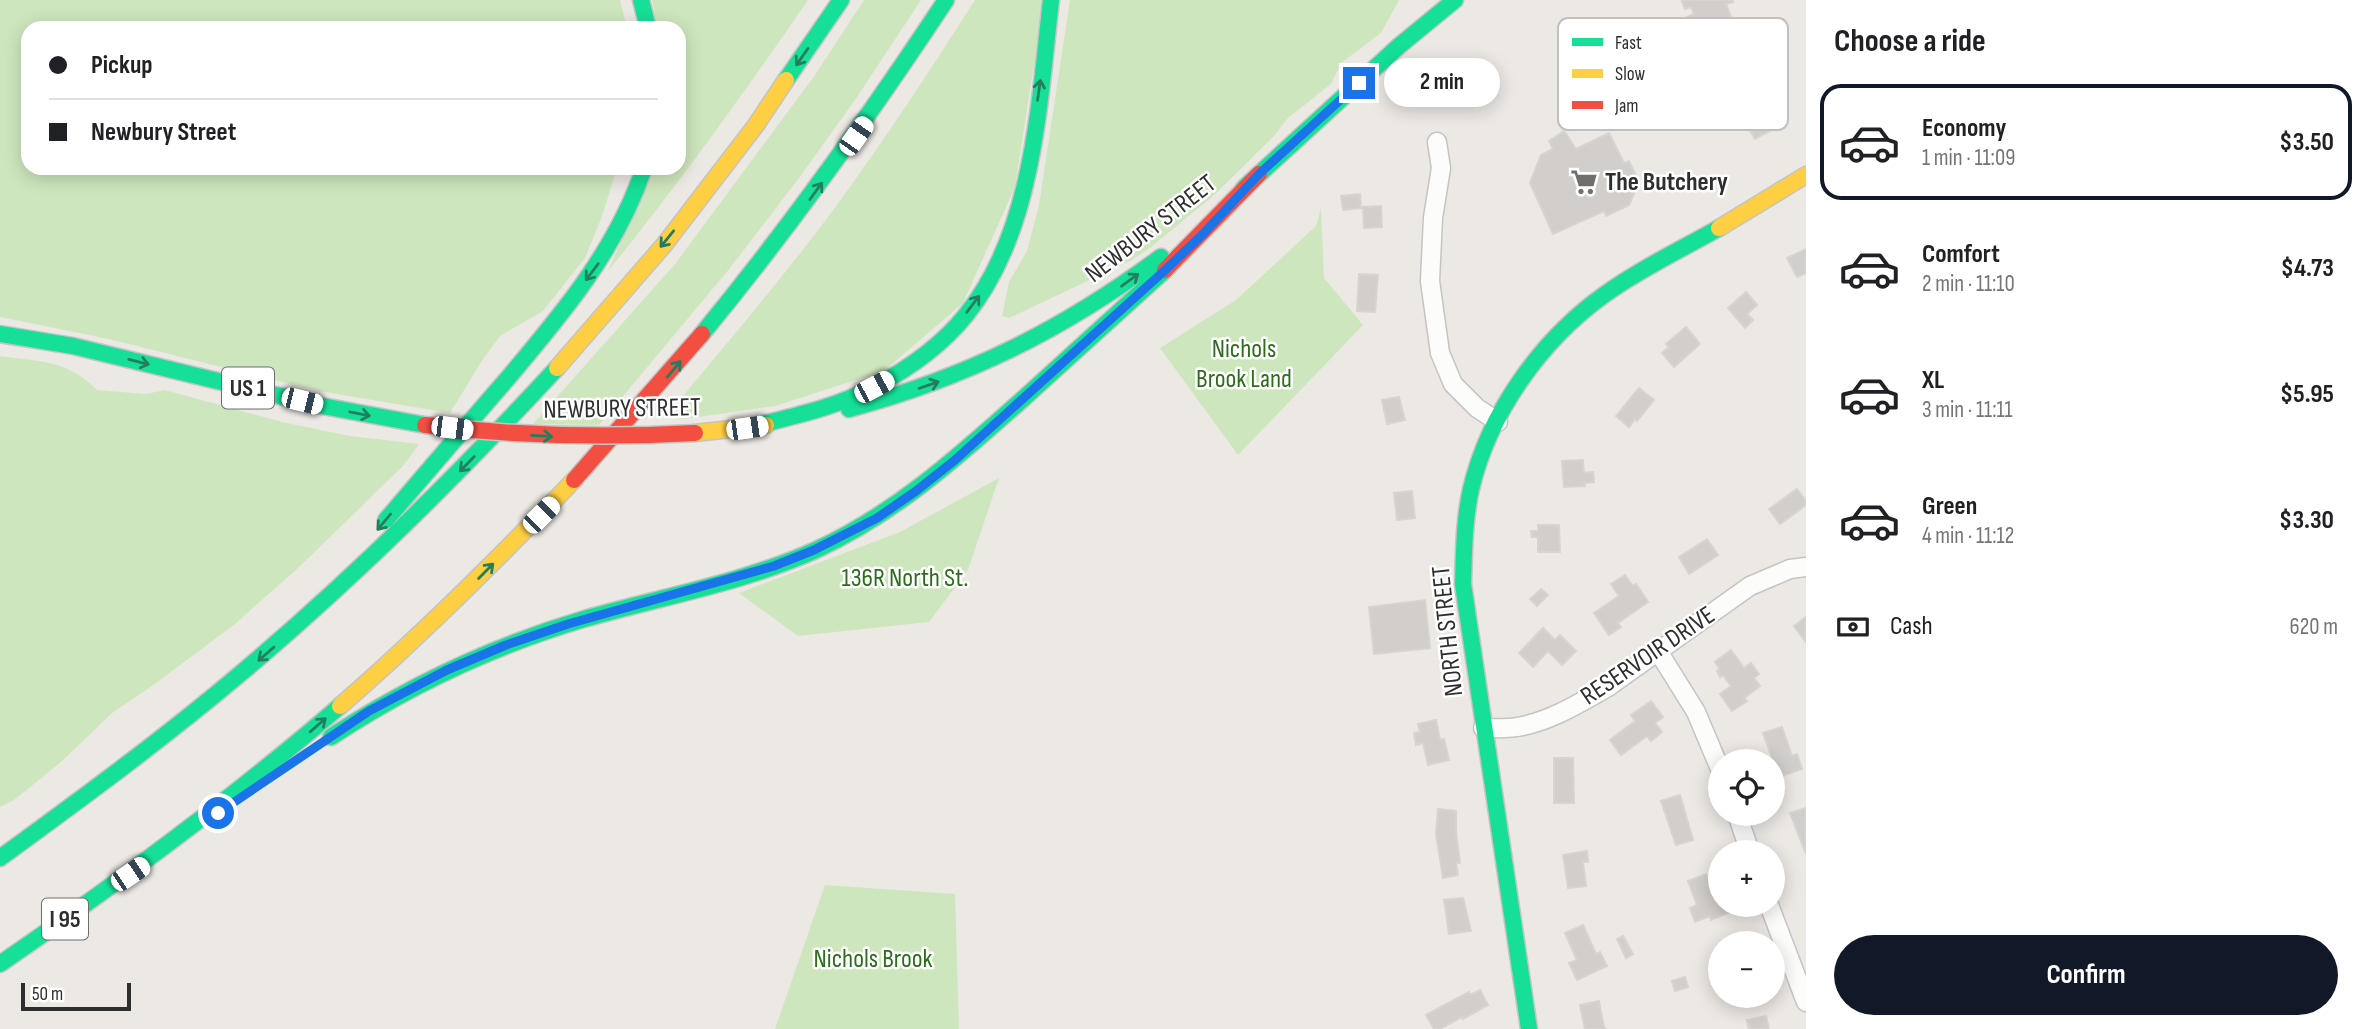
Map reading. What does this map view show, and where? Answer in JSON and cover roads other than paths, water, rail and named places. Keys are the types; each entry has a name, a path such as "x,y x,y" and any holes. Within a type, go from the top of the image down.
{"main road":[{"path":"641,0 646,21"},
{"path":"0,858 123,770 198,711 372,559 450,483 597,322 668,238 735,151 841,0"},
{"name":"I 95","path":"0,964 130,874 232,797 349,699 473,584 590,464 701,337 864,125 946,0"},
{"path":"747,428 827,406 874,387 895,375 916,362 951,331 983,291 1006,248 1022,202 1051,0"},
{"path":"1399,46 1440,0"},
{"name":"NEWBURY STREET","path":"0,334 73,346 317,405 425,425 492,433 615,437 695,433 804,419 869,404 935,383 1011,352 1061,325 1124,285 1204,222 1399,46 1455,0"},
{"path":"130,874 351,723 437,674 558,627 774,566 814,550 877,518 955,460 1183,254 1259,174"},
{"path":"291,632 526,356 586,281 624,223 643,175"},
{"name":"NORTH STREET","path":"1529,1029 1463,584 1464,548 1474,480 1484,449 1512,394 1531,367 1583,310 1605,294 1806,175"},
{"path":"0,327 73,346"}],"street":[{"path":"1437,142 1441,168 1433,218 1430,281 1440,353 1453,384 1477,408 1498,422"},
{"name":"RESERVOIR DRIVE","path":"1483,729 1517,727 1538,722 1608,687 1750,586 1790,569 1806,568"},
{"path":"1658,652 1696,712 1712,749"},
{"path":"1774,917 1806,1002"}],"place":[{"name":"The Butchery","path":"1584,182"}],"park label":[{"name":"Nichols Brook Land","path":"1244,364"},
{"name":"136R North St.","path":"905,578"},
{"name":"Nichols Brook","path":"873,959"}]}
